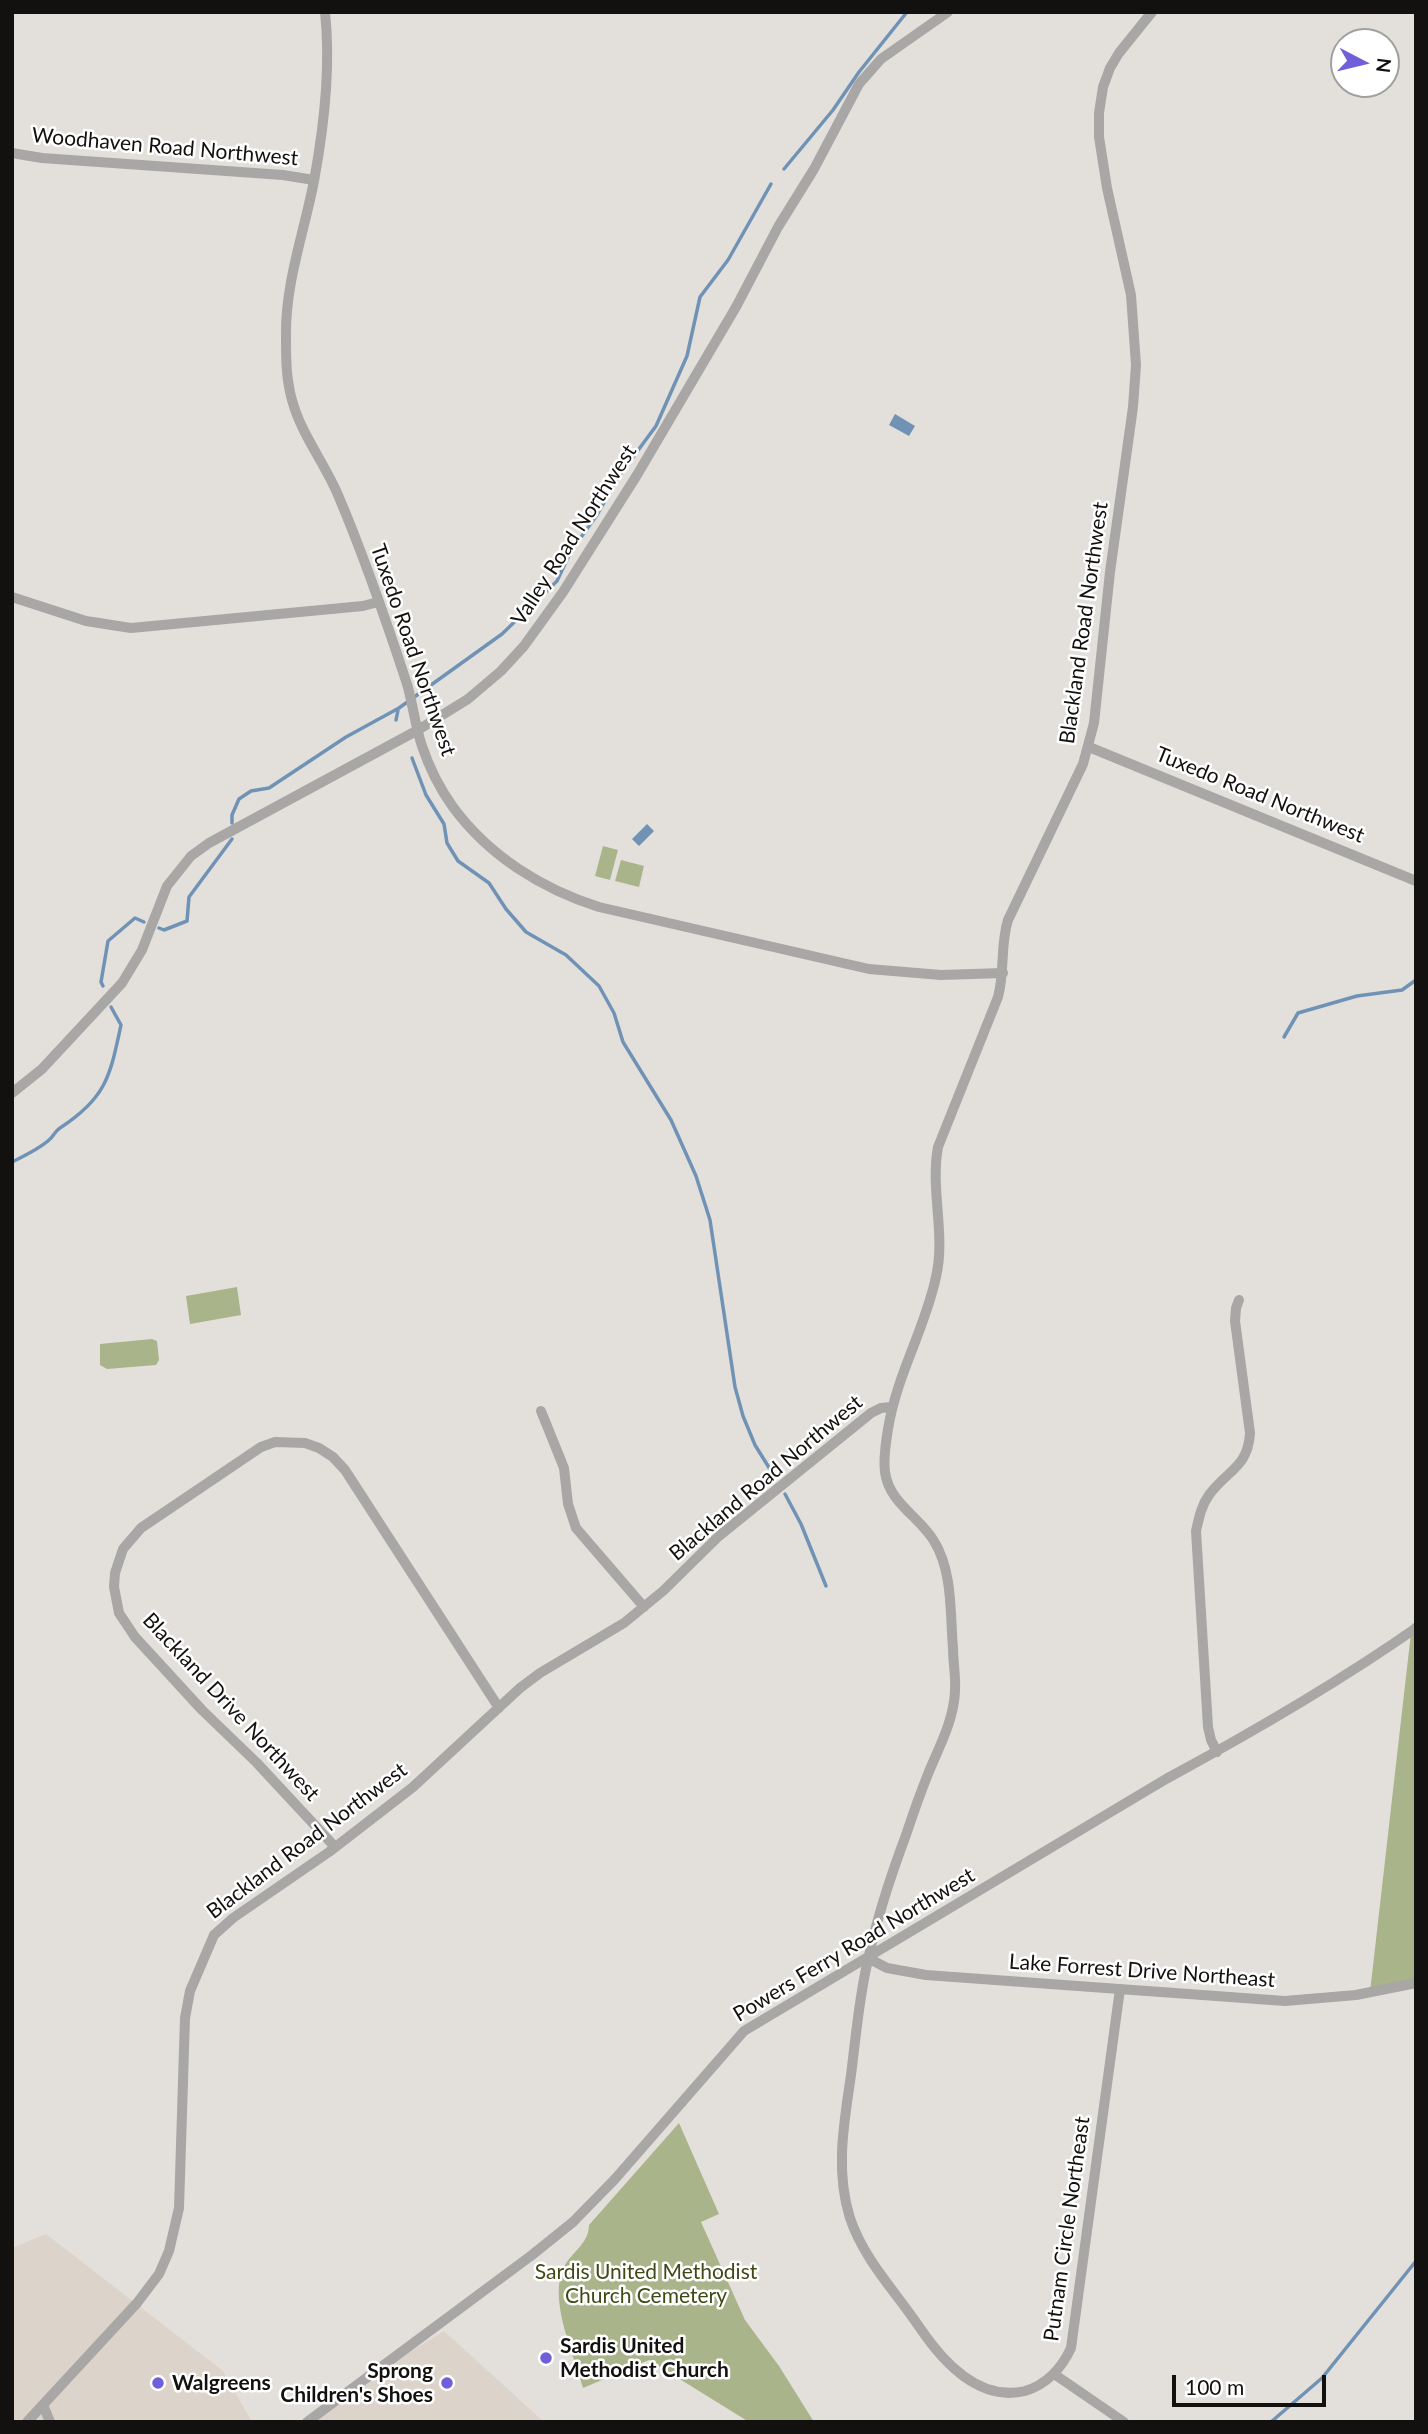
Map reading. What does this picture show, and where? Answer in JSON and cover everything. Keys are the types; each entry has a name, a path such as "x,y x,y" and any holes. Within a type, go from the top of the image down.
{"street":[{"name":"Tuxedo Road Northwest","path":"325,12 326,63 321,136 288,301 288,383 298,419 338,494 378,602 407,685 422,746 439,783 469,826 490,847 525,874 571,898 599,907 869,969 941,975 1003,973"},
{"name":"Valley Road Northwest","path":"12,1093 42,1069 122,983 142,950 167,886 191,856 418,730 481,689 530,638 602,534 736,307 859,85 881,59 948,12"},
{"name":"Blackland Road Northwest","path":"27,2422 137,2303 159,2274 169,2251 179,2208 185,2018 190,1991 214,1936 233,1918 335,1847 413,1787 540,1673 606,1635 644,1607 719,1536 871,1413 891,1407 898,1381 925,1314 937,1272 940,1241 935,1172 938,1147 998,997 1003,973 1003,940 1008,920 1089,747 1094,723 1136,365 1131,295 1107,188 1099,113 1103,87 1110,68 1119,52 1152,12"},
{"name":"Woodhaven Road Northwest","path":"12,153 42,158 283,175 314,180"},
{"path":"12,597 86,621 131,628 363,606 378,602"},
{"name":"Tuxedo Road Northwest","path":"1089,747 1416,881"},
{"path":"1217,1752 1208,1727 1196,1531 1207,1497 1217,1484 1240,1465 1249,1446 1250,1433 1235,1321 1239,1300"},
{"name":"Putnam Circle Northeast","path":"891,1407 884,1455 885,1474 894,1496 930,1534 943,1560 950,1604 955,1690 949,1724 898,1855 868,1958 841,2157 845,2199 858,2236 873,2263 925,2335 967,2380 990,2391 1012,2393 1035,2387 1054,2374 1067,2357 1073,2338 1120,1989"},
{"path":"541,1411 564,1468 568,1504 576,1528 644,1607"},
{"name":"Blackland Drive Northwest","path":"335,1847 257,1763 202,1710 126,1626 116,1600 115,1573 123,1549 141,1528 261,1447 289,1441 319,1448 333,1457 345,1470 499,1708"},
{"name":"Powers Ferry Road Northwest","path":"307,2422 573,2222 615,2179 744,2031 1166,1779 1217,1752 1416,1628"},
{"name":"Lake Forrest Drive Northeast","path":"868,1958 887,1968 926,1975 1285,2001 1356,1994 1416,1983"},
{"path":"1054,2374 1124,2422"},
{"path":"43,2405 50,2422"}],"shaded area":[{"path":"46,2234 223,2371 252,2422 12,2422 12,2248"},
{"path":"444,2331 544,2422 306,2422 408,2353"}],"green space":[{"path":"603,846 618,850 610,880 595,876"},
{"path":"621,860 644,866 639,887 615,881"},
{"path":"237,1287 241,1315 190,1324 186,1296"},
{"path":"152,1339 157,1341 159,1360 156,1365 107,1369 100,1365 100,1344"},
{"path":"1416,1622 1416,1980 1370,1992 1412,1624"},
{"name":"Sardis United Methodist Church Cemetery","path":"679,2123 719,2214 701,2222 745,2320 779,2366 814,2422 749,2422 649,2360 583,2388 561,2314 559,2284 562,2271 586,2238 589,2225"}],"water":[{"path":"895,414 915,426 909,436 889,425"},
{"path":"647,824 654,831 639,846 632,839"}],"waterway":[{"path":"784,169 833,110 859,72 907,12"},
{"path":"232,823 232,815 239,799 251,791 269,788 346,737 399,708 502,634 557,581 571,551 597,515 619,476 656,426 687,356 700,297 728,260 771,184"},
{"path":"396,720 398,710"},
{"path":"412,758 426,795 444,824 447,843 458,861 489,883 506,909 526,932 566,955 599,986 614,1013 623,1042 671,1120 696,1176 710,1220 735,1387 743,1416 755,1445 773,1474"},
{"path":"159,928 164,930 187,921 189,897 232,839"},
{"path":"103,986 101,982 108,941 135,918 144,922"},
{"path":"1284,1037 1298,1013 1357,996 1402,990 1416,980"},
{"path":"12,1162 45,1143 97,1096 109,1073 121,1025 111,1007"},
{"path":"785,1494 801,1524 826,1586"},
{"path":"1271,2422 1322,2378 1416,2261"}],"place":[{"name":"Sardis United Methodist Church","path":"546,2358"},
{"name":"Walgreens","path":"158,2383"},
{"name":"Sprong Children's Shoes","path":"447,2383"}]}
